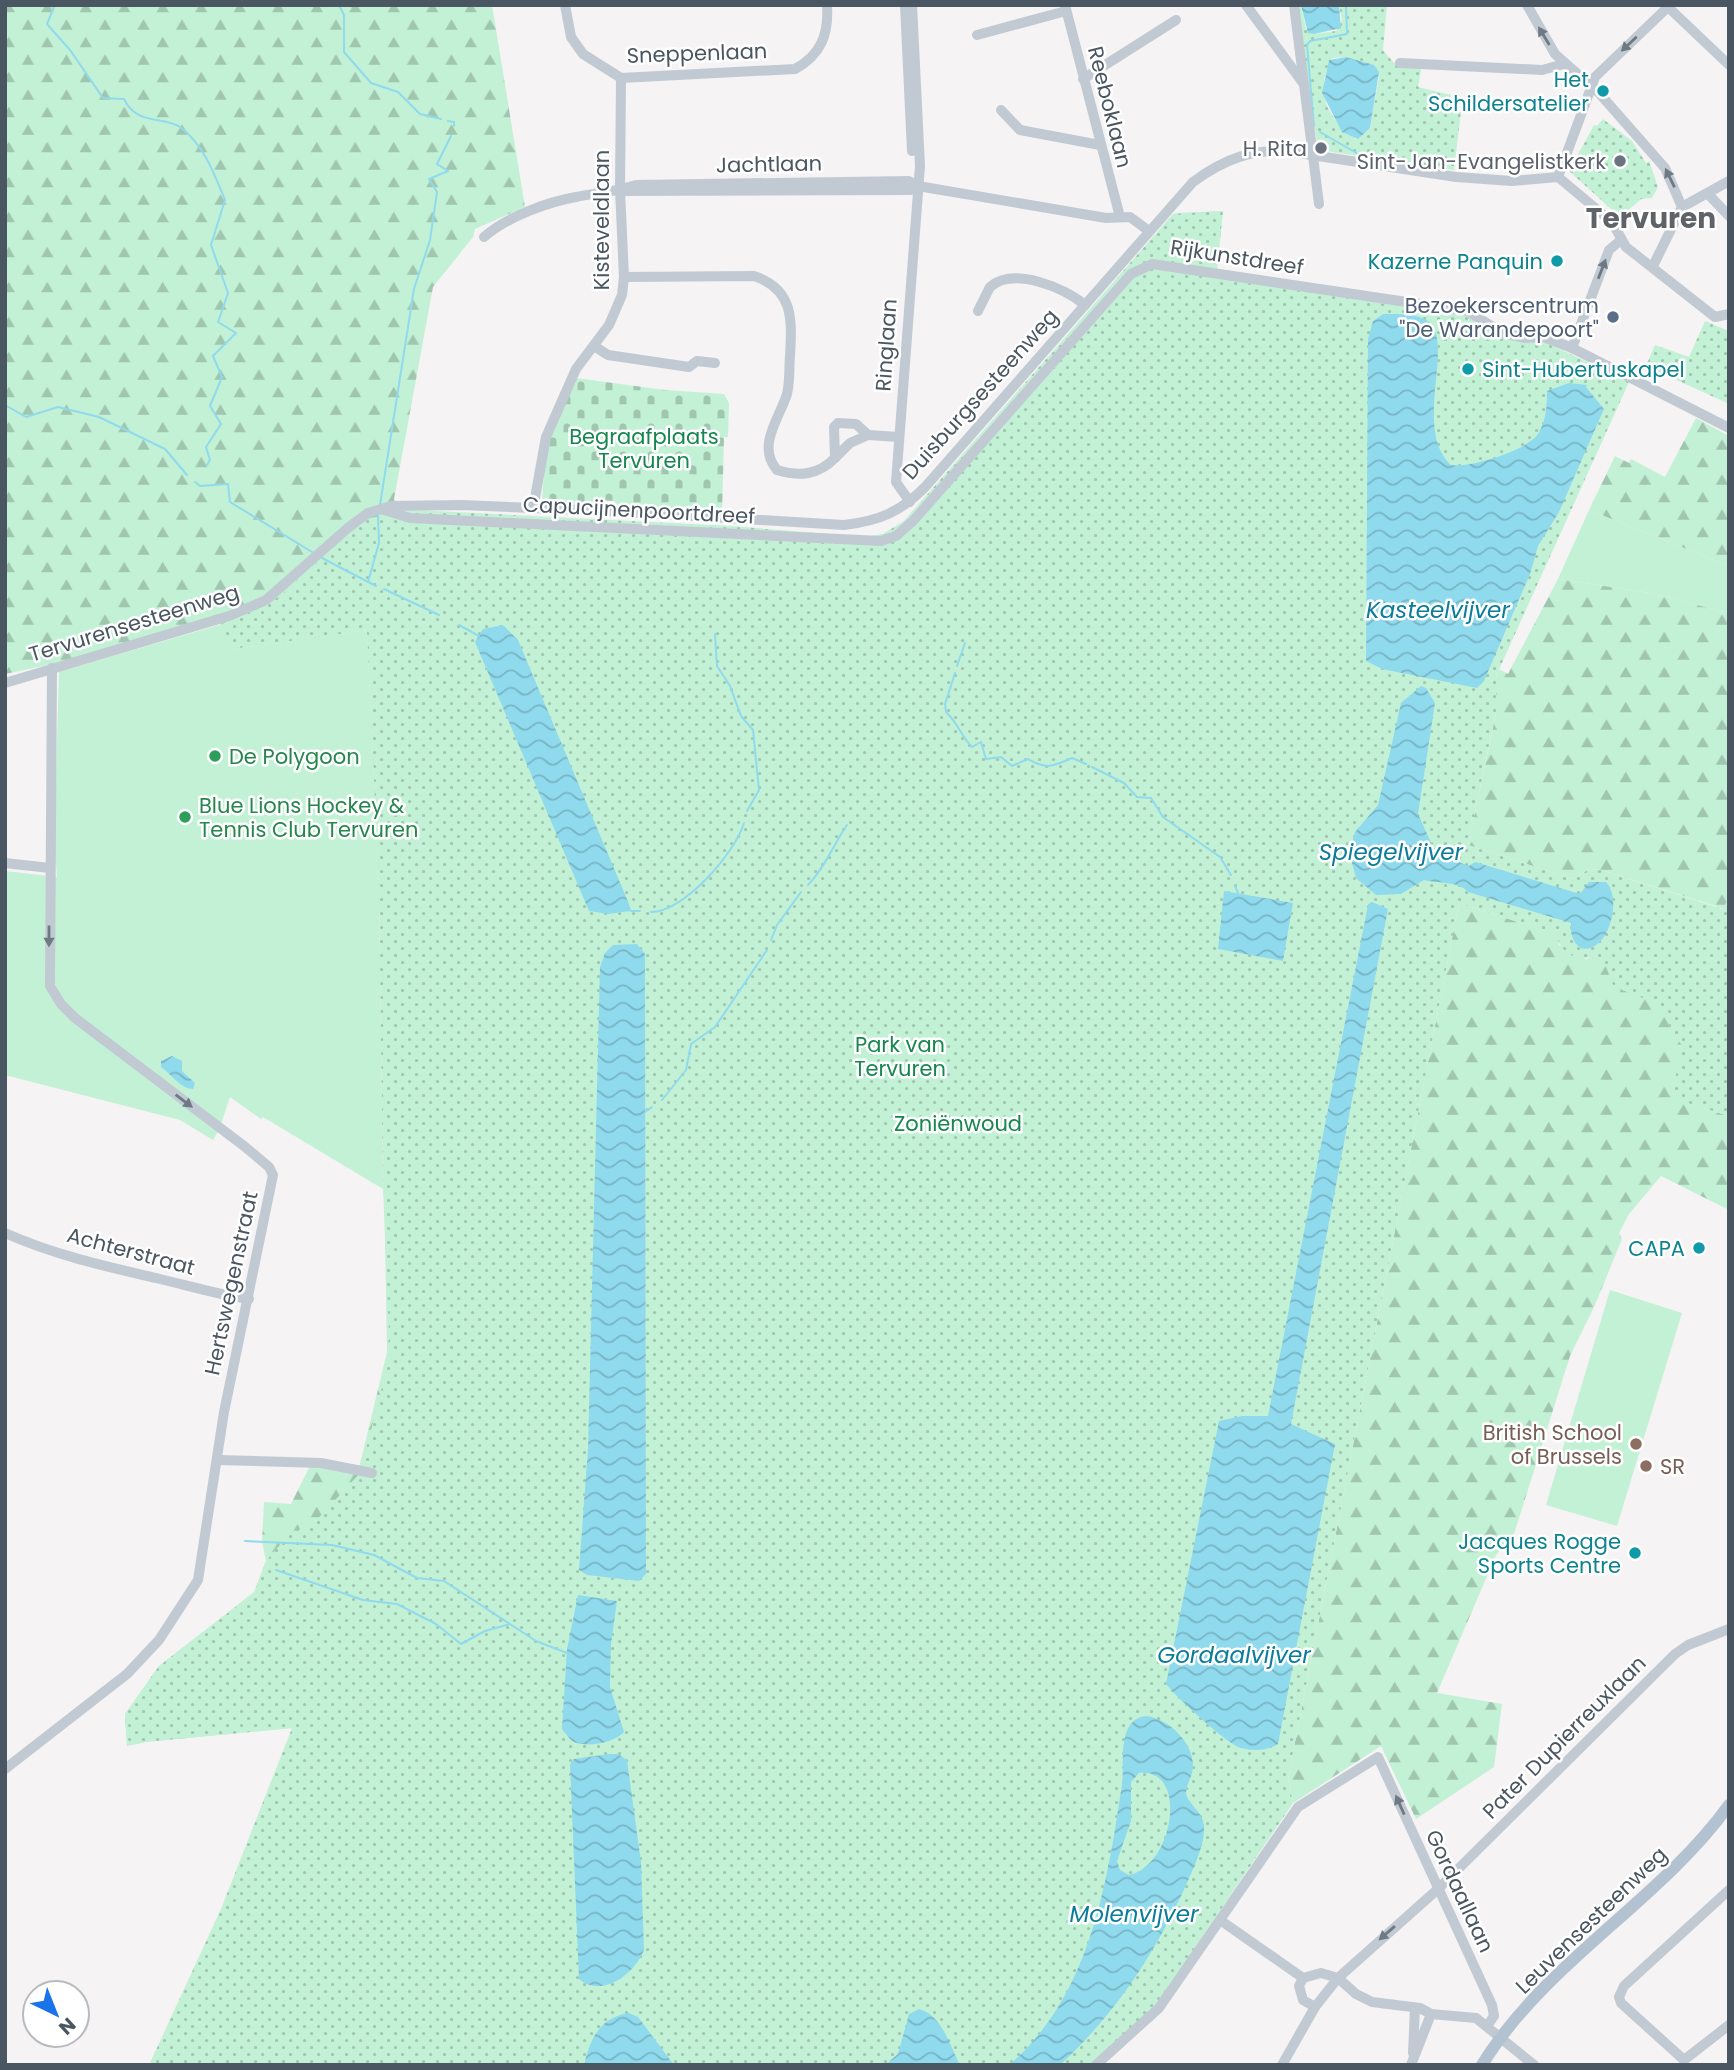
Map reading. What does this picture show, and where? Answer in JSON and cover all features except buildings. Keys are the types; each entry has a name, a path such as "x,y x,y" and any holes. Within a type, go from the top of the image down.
{"main road":[{"name":"Leuvensesteenweg","path":"1482,2065 1500,2037 1549,1983 1704,1838 1729,1805"}],"street":[{"name":"Sneppenlaan","path":"565,5 571,37 583,54 621,78 795,69 818,52 828,22 827,5"},
{"name":"Ringlaan","path":"905,5 913,167 918,186"},
{"name":"Ringlaan","path":"910,502 896,482 920,166 912,5"},
{"path":"1246,5 1303,83"},
{"path":"1294,5 1319,204"},
{"path":"1527,5 1555,54 1590,85 1665,168 1682,207"},
{"path":"1729,65 1669,6 1590,85 1558,177 1612,222 1621,240 1653,265 1676,289 1715,317 1729,314"},
{"path":"977,35 1066,8"},
{"name":"Reeboklaan","path":"1066,8 1120,217"},
{"path":"1083,79 1176,20"},
{"path":"1400,63 1542,70 1564,64"},
{"name":"Kisteveldlaan","path":"533,509 546,438 571,378 617,310 624,277 620,190 621,78"},
{"path":"1001,110 1020,130 1100,145"},
{"name":"Duisburgsesteenweg","path":"368,513 406,505 844,525 876,520 910,502 1193,182 1226,160 1269,151 1479,180 1558,177"},
{"name":"Jachtlaan","path":"484,237 492,230 539,208 573,197 635,185 909,181 918,186 1106,218 1130,217 1149,231"},
{"path":"1653,265 1682,207 1709,195 1729,181"},
{"path":"1709,195 1729,216"},
{"path":"1621,240 1609,250 1572,348 1729,428"},
{"name":"Rijkunstdreef","path":"896,536 913,521 1130,274 1140,267 1152,264 1178,267 1467,311 1503,333 1525,338 1544,337 1572,348"},
{"path":"624,277 754,276 772,285 788,303 792,315 788,391 771,426 770,450 773,466 783,472 818,472 850,443 868,435 899,437"},
{"path":"978,311 990,287 1010,278 1059,289 1085,305"},
{"path":"594,346 608,355 689,367 697,361 715,363"},
{"path":"835,458 834,427 838,423 856,424 868,435"},
{"name":"Capucijnenpoortdreef","path":"381,509 410,518 869,541 896,536"},
{"name":"Tervurensesteenweg","path":"5,683 229,616 266,600 368,513"},
{"name":"Hertswegenstraat","path":"10,1765 127,1674 173,1621 198,1580 224,1412 249,1299 272,1171 61,1004 50,986 52,668"},
{"path":"5,863 50,868"},
{"name":"Achterstraat","path":"5,1233 27,1243 116,1269 217,1294 249,1299"},
{"path":"218,1460 321,1464 372,1473"},
{"name":"Pater Dupierreuxlaan","path":"1282,2065 1315,2007 1338,1978 1438,1889 1675,1654 1688,1645 1729,1629"},
{"name":"Gordaallaan","path":"1220,1920 1298,1807 1378,1757 1492,2005 1494,2017 1487,2026"},
{"path":"1729,1890 1624,1986 1619,1997 1621,2003 1684,2060 1729,2025"},
{"path":"1096,2065 1159,2008 1220,1920 1303,1978"},
{"path":"1303,1978 1315,1972 1338,1978 1356,1994 1372,2002 1415,2008 1431,2014 1476,2018 1534,2065"},
{"path":"1303,1978 1300,1992 1307,2004 1315,2007"},
{"path":"1412,2063 1415,2008"},
{"path":"1412,2063 1431,2014"}],"green space":[{"path":"5,5 492,5 525,207 475,229 473,237 433,287 394,499 398,511 729,526 866,537 883,534 904,521 1176,213 1223,211 1216,278 1465,316 1494,334 1525,343 590,924 335,1724 127,1746 125,1714 159,1666 254,1592 266,1561 262,1542 264,1502 291,1504 313,1460 359,1468 387,1352 379,883 367,630 232,649 218,616 53,664 5,674"},
{"path":"1296,5 1301,5 1306,29 1314,34 1336,31 1342,20 1339,5 1387,5 1383,50 1394,63 1422,65 1418,87 1451,95 1447,111 1461,112 1454,170 1318,150","holes":["1346,57 1371,65 1379,76 1370,128 1356,139 1337,123 1331,113 1326,103 1324,82 1332,58"]},
{"path":"1603,119 1632,141 1646,163 1649,161 1658,187 1652,198 1641,199 1620,217 1569,171 1594,125 1597,126"},
{"name":"Park van Tervuren","path":"1223,211 1216,278 1465,316 1502,338 1525,343 1543,341 1629,382 1496,676 1496,712 1468,845 1572,879 1590,869 1601,870 1723,909 1729,896 1729,1116 1671,1098 1682,1046 1656,1003 1614,987 1606,967 1596,956 1582,958 1571,955 1562,947 1555,934 1459,903 1288,1778 1293,1803 1156,2005 1092,2065 149,2065 221,1909 292,1728 127,1746 125,1714 159,1666 254,1593 266,1561 291,1532 312,1525 360,1473 390,1356 383,1189 379,883 367,630 232,649 222,624 279,597 370,518 416,510 729,526 866,537 883,534 904,521 1173,214"},
{"path":"1705,321 1729,331 1729,404 1646,366 1655,345 1689,357"},
{"name":"Begraafplaats Tervuren","path":"576,378 665,390 724,394 729,403 728,437 724,437 722,513 618,507 614,501 596,500 593,506 542,503 545,450"},
{"path":"1696,418 1729,436 1729,566 1589,510 1615,456 1629,463 1631,459 1665,477"},
{"path":"1589,510 1729,566 1729,613 1650,593 1558,579"},
{"path":"1558,579 1650,593 1729,613 1729,896 1725,909 1601,870 1590,869 1572,879 1468,845 1496,713 1496,677 1499,669 1508,674"},
{"path":"222,624 232,649 367,630 379,883 383,1189 263,1117 261,1119 230,1097 213,1140 180,1120 5,1075 5,871 57,877 54,841 59,672"},
{"path":"1459,903 1556,934 1559,945 1586,959 1596,956 1703,1001 1672,1098 1729,1116 1729,1210 1661,1176 1629,1214 1619,1233 1622,1239 1595,1305 1570,1356 1514,1534 1496,1555 1437,1693 1502,1704 1494,1767 1416,1819 1381,1746 1293,1803 1288,1778"},
{"path":"1610,1290 1682,1313 1617,1526 1546,1505"}],"water":[{"path":"1301,5 1339,5 1341,28 1308,33"},
{"path":"1346,57 1374,65 1379,72 1370,128 1358,139 1342,132 1322,93 1329,60"},
{"name":"Kasteelvijver","path":"1383,314 1416,316 1426,320 1435,330 1438,345 1435,429 1440,449 1451,465 1471,464 1497,457 1532,440 1543,424 1547,391 1569,383 1587,385 1604,409 1559,512 1538,546 1530,574 1484,681 1477,688 1382,669 1366,661 1368,339 1373,321"},
{"path":"503,625 518,640 631,911 608,914 589,911 475,642 483,629"},
{"name":"Spiegelvijver","path":"1421,686 1426,688 1435,703 1418,814 1433,847 1469,866 1475,862 1580,894 1589,882 1606,882 1613,896 1612,915 1606,933 1596,945 1585,949 1576,944 1571,923 1468,892 1454,884 1424,880 1401,894 1376,895 1356,878 1349,852 1355,832 1378,805 1401,703"},
{"path":"1224,891 1293,903 1283,961 1218,949"},
{"name":"Gordaalvijver","path":"1372,902 1388,909 1291,1424 1335,1444 1278,1744 1265,1749 1246,1749 1234,1745 1214,1730 1166,1684 1219,1421 1242,1416 1268,1416 1368,905"},
{"path":"637,944 645,954 646,1574 639,1581 587,1575 579,1570 588,1449 600,967 605,953 613,945"},
{"path":"172,1056 182,1061 182,1071 195,1083 193,1089 180,1084 161,1067 161,1061"},
{"path":"578,1595 617,1601 611,1644 610,1687 624,1732 615,1739 594,1744 574,1742 562,1729 567,1649"},
{"name":"Molenvijver","path":"1146,1716 1171,1727 1189,1748 1193,1766 1186,1794 1204,1826 1197,1860 1145,1963 1114,2006 1080,2046 1060,2065 1009,2065 1036,2037 1059,2006 1076,1972 1101,1899 1122,1784 1125,1737 1132,1722","holes":["1139,1773 1155,1775 1165,1785 1170,1800 1170,1818 1157,1854 1144,1868 1129,1875 1120,1870 1117,1861 1131,1821 1131,1782"]},
{"path":"618,1754 627,1760 641,1862 644,1950 626,1975 608,1985 598,1986 579,1979 570,1764 574,1759"},
{"path":"919,2009 927,2012 939,2024 960,2065 885,2065 898,2054 909,2014"},
{"path":"629,2013 638,2017 674,2065 584,2065 589,2046 604,2024 619,2015"}],"waterway":[{"path":"47,5 54,7 47,24 70,50 103,98 124,99 129,108 143,117 180,127 202,151 225,200 211,245 228,293 218,322 236,333 213,356 222,377 210,406 221,424 206,447 210,460 207,465"},
{"path":"339,5 344,15 344,52 371,83 398,92 420,114 441,119"},
{"path":"1314,126 1307,45 1310,41 1347,34 1346,5"},
{"path":"448,121 454,122 454,126"},
{"path":"1320,132 1360,155"},
{"path":"380,505 414,289 430,240 437,192 429,179 448,171 437,164 451,136"},
{"path":"5,405 26,417 58,407 99,417 165,449 187,475"},
{"path":"195,482 200,486 228,484 230,502 312,552"},
{"path":"368,582 379,543 378,516"},
{"path":"322,558 376,586"},
{"path":"384,589 439,615"},
{"path":"459,625 479,636"},
{"path":"715,634 717,666 730,686 741,716 753,730 759,790 747,811"},
{"path":"957,666 965,643"},
{"path":"955,673 945,704 946,712 972,747 981,742 986,759 1001,757 1012,766 1028,759 1045,766 1072,758 1086,764"},
{"path":"1092,767 1124,783 1137,797 1151,798 1163,817 1220,857 1231,875"},
{"path":"651,912 664,909 693,892 730,850 744,823"},
{"path":"808,885 847,825"},
{"path":"1235,886 1238,893"},
{"path":"771,940 777,925 801,892"},
{"path":"631,911 640,911"},
{"path":"662,1100 686,1070 691,1044 715,1027 767,950"},
{"path":"645,1112 652,1107"},
{"path":"245,1541 332,1545 374,1555 417,1578 444,1581 536,1641 567,1653"},
{"path":"276,1570 363,1600 397,1604 436,1624 461,1644 485,1631 510,1624"}],"place":[{"name":"Het Schildersatelier","path":"1603,91"},
{"name":"H. Rita","path":"1321,148"},
{"name":"Sint-Jan-Evangelistkerk","path":"1620,161"},
{"name":"Kazerne Panquin","path":"1557,261"},
{"name":"Bezoekerscentrum \"De Warandepoort\"","path":"1613,317"},
{"name":"Sint-Hubertuskapel","path":"1468,369"},
{"name":"De Polygoon","path":"215,756"},
{"name":"Blue Lions Hockey & Tennis Club Tervuren","path":"185,817"},
{"name":"CAPA","path":"1699,1248"},
{"name":"British School of Brussels","path":"1636,1444"},
{"name":"SR","path":"1646,1466"},
{"name":"Jacques Rogge Sports Centre","path":"1635,1553"}],"district":[{"name":"Tervuren","path":"1651,218"}],"park label":[{"name":"Zoniënwoud","path":"958,1123"}]}
